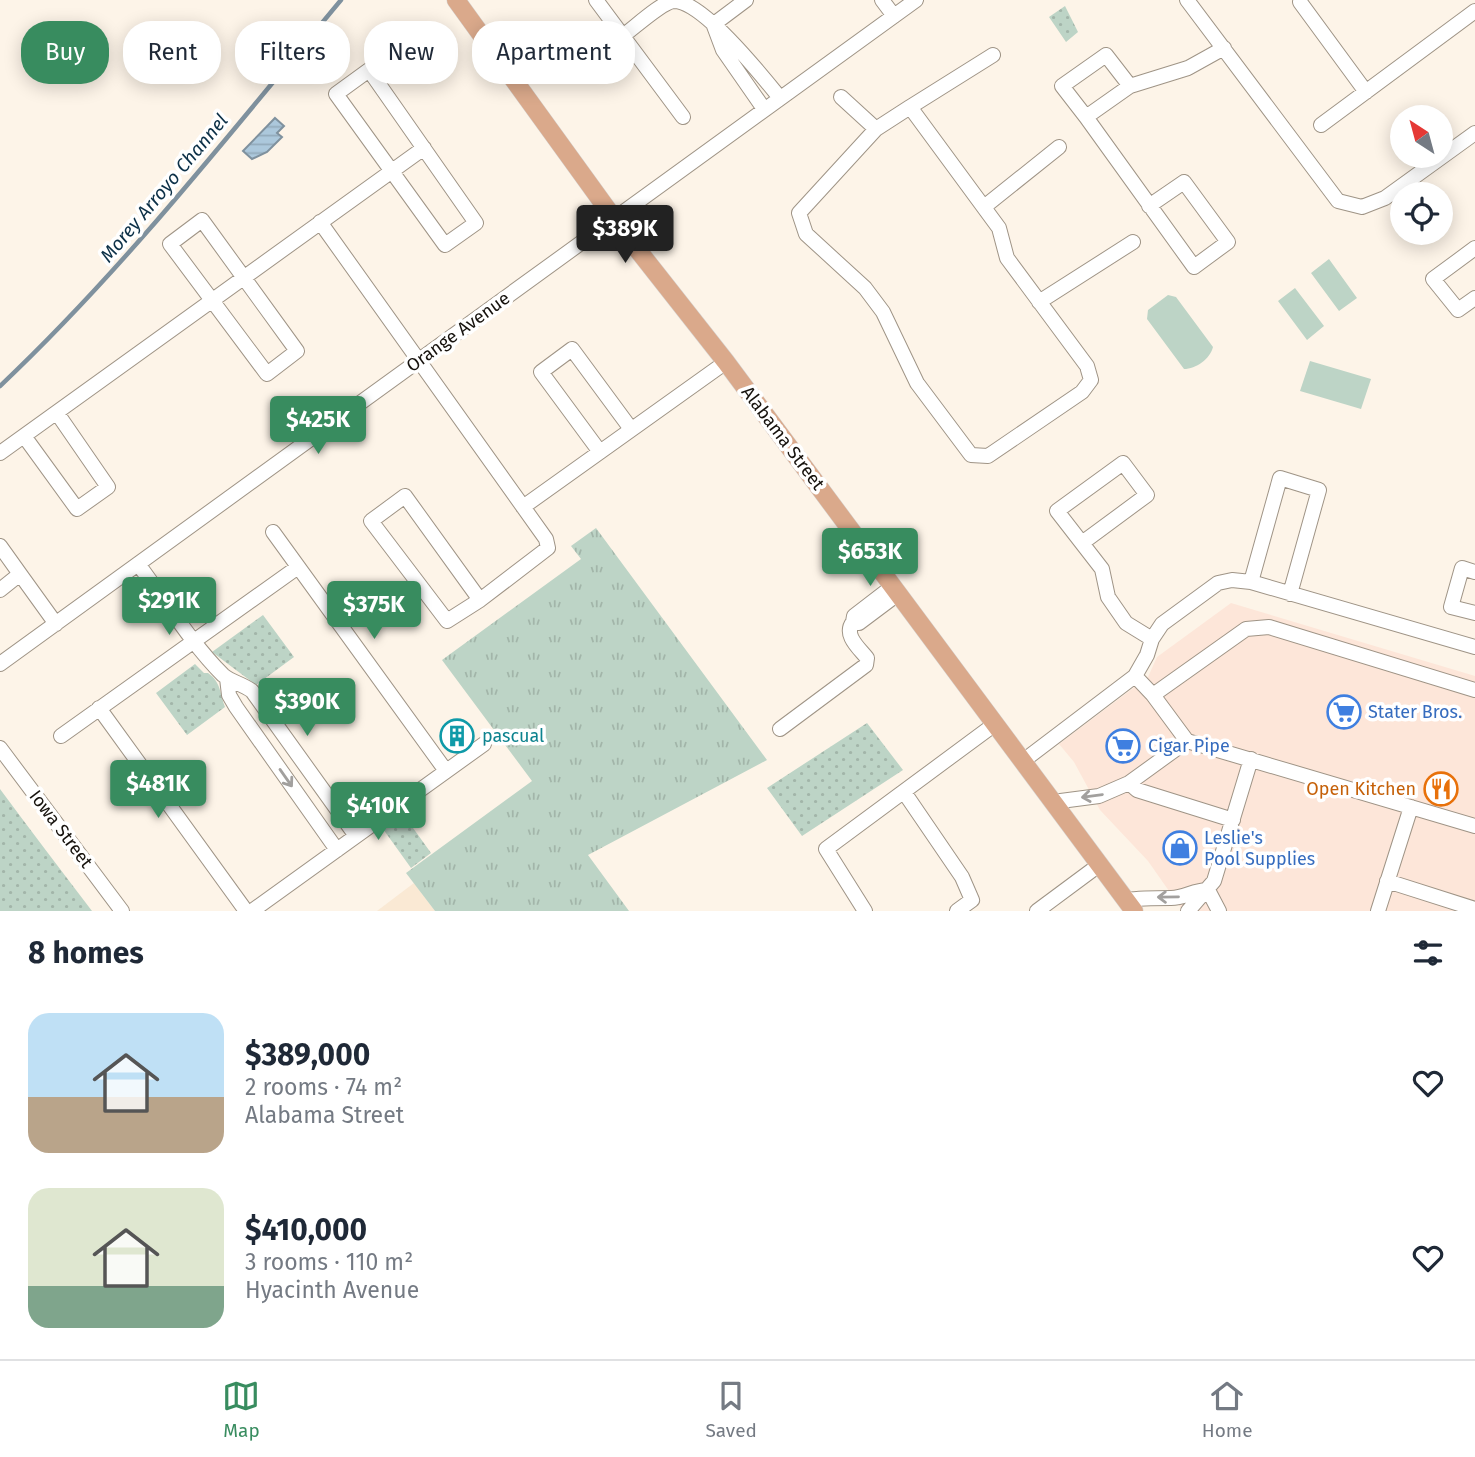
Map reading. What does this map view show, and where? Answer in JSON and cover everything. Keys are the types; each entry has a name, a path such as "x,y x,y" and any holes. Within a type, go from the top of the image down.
{"main road":[{"name":"Alabama Street","path":"456,0 614,217 726,362 1130,905"}],"street":[{"path":"596,0 613,21"},
{"path":"713,24 746,0"},
{"path":"882,0 894,16"},
{"name":"Orange Avenue","path":"0,664 916,0"},
{"path":"1187,0 1338,201 1362,207 1385,198 1475,133"},
{"path":"1321,125 1475,11 1467,0"},
{"path":"635,27 670,1 684,1 731,38 780,98"},
{"path":"1300,1 1366,92"},
{"path":"713,24 723,50 764,109"},
{"path":"1086,117 1130,86 1188,68 1224,48"},
{"path":"635,50 683,117"},
{"path":"910,107 999,228 1007,258 1087,366 1091,380 1082,392 988,456 971,455 917,383 883,312 865,288 806,234 799,213 876,130 910,107 993,55"},
{"path":"1130,86 1105,55 1062,86 1086,117 1149,206 1194,267 1228,242 1184,182 1149,206"},
{"path":"736,70 750,60"},
{"path":"369,70 424,148 476,223 445,245 336,94 369,70"},
{"path":"841,97 876,130"},
{"path":"984,207 1059,147"},
{"path":"0,453 424,148"},
{"path":"202,220 297,351 267,374 213,300 170,244 202,220"},
{"path":"320,222 546,539 548,548 480,600 447,621 371,521 405,496 480,600"},
{"path":"1039,302 1133,242"},
{"path":"1475,248 1433,279 1458,310 1475,298"},
{"path":"600,452 541,372 572,349 631,429"},
{"path":"523,506 726,362"},
{"path":"24,436 77,509 108,487 57,413"},
{"path":"1082,543 1147,495 1123,463 1057,511 1102,569 1108,597 1126,623 1152,639"},
{"path":"1251,582 1280,478 1319,490 1290,594"},
{"path":"273,532 446,771"},
{"path":"0,546 55,624"},
{"path":"138,564 194,640 227,678 252,691 356,836"},
{"path":"61,736 298,567"},
{"path":"1475,572 1462,568 1451,607 1475,613"},
{"path":"0,590 20,575"},
{"path":"1023,761 1135,676 1162,624 1218,583 1232,580 1251,582 1475,647"},
{"path":"780,729 866,664 867,658 849,635 849,627 854,616 896,590"},
{"path":"1153,695 1246,629 1269,627 1475,690"},
{"path":"1135,676 1153,695 1187,741 1475,826"},
{"path":"227,678 229,695 236,707 337,850"},
{"path":"99,708 246,911"},
{"path":"865,911 827,849 995,724"},
{"path":"1053,802 1098,796 1129,783 1187,741"},
{"path":"252,911 484,744"},
{"name":"Iowa Street","path":"0,748 122,911"},
{"path":"1188,911 1214,881 1251,759"},
{"path":"1129,783 1137,790 1233,820"},
{"path":"904,792 962,877 972,900 957,911"},
{"path":"1378,911 1410,807"},
{"path":"1037,911 1100,865"},
{"path":"1387,881 1475,909"},
{"path":"1130,905 1182,896 1195,890 1208,890"},
{"path":"1208,890 1219,911"}],"shaded area":[{"path":"1231,603 1475,676 1475,911 1183,911 1148,861 1100,810 1074,762 1059,744 1148,677 1157,657"},
{"path":"414,883 435,911 377,911"}],"green space":[{"path":"1065,6 1078,32 1066,42 1049,17"},
{"path":"1329,259 1357,298 1339,311 1311,273"},
{"path":"1295,288 1324,326 1307,340 1278,301"},
{"path":"1168,295 1176,297 1213,347 1206,359 1193,367 1184,369 1147,319 1148,310"},
{"path":"1310,361 1371,379 1361,409 1300,391"},
{"path":"596,528 767,760 588,855 629,911 435,911 406,873 532,781 442,660 581,559 571,546"},
{"path":"263,615 294,657 256,685 212,652"},
{"path":"195,664 215,680 225,707 187,735 156,693"},
{"path":"867,723 903,770 802,836 767,788"},
{"path":"0,789 34,835 92,911 0,911"},
{"path":"403,814 431,853 411,868 383,829"}],"water":[{"path":"275,118 284,126 277,133 282,137 267,152 252,159 243,151"}],"waterway":[{"name":"Morey Arroyo Channel","path":"0,386 134,247 341,0"}],"place":[{"name":"Stater Bros.","path":"1344,712"},
{"name":"pascual","path":"457,736"},
{"name":"Cigar Pipe","path":"1123,746"},
{"name":"Open Kitchen","path":"1441,789"},
{"name":"Leslie's Pool Supplies","path":"1180,848"}]}
